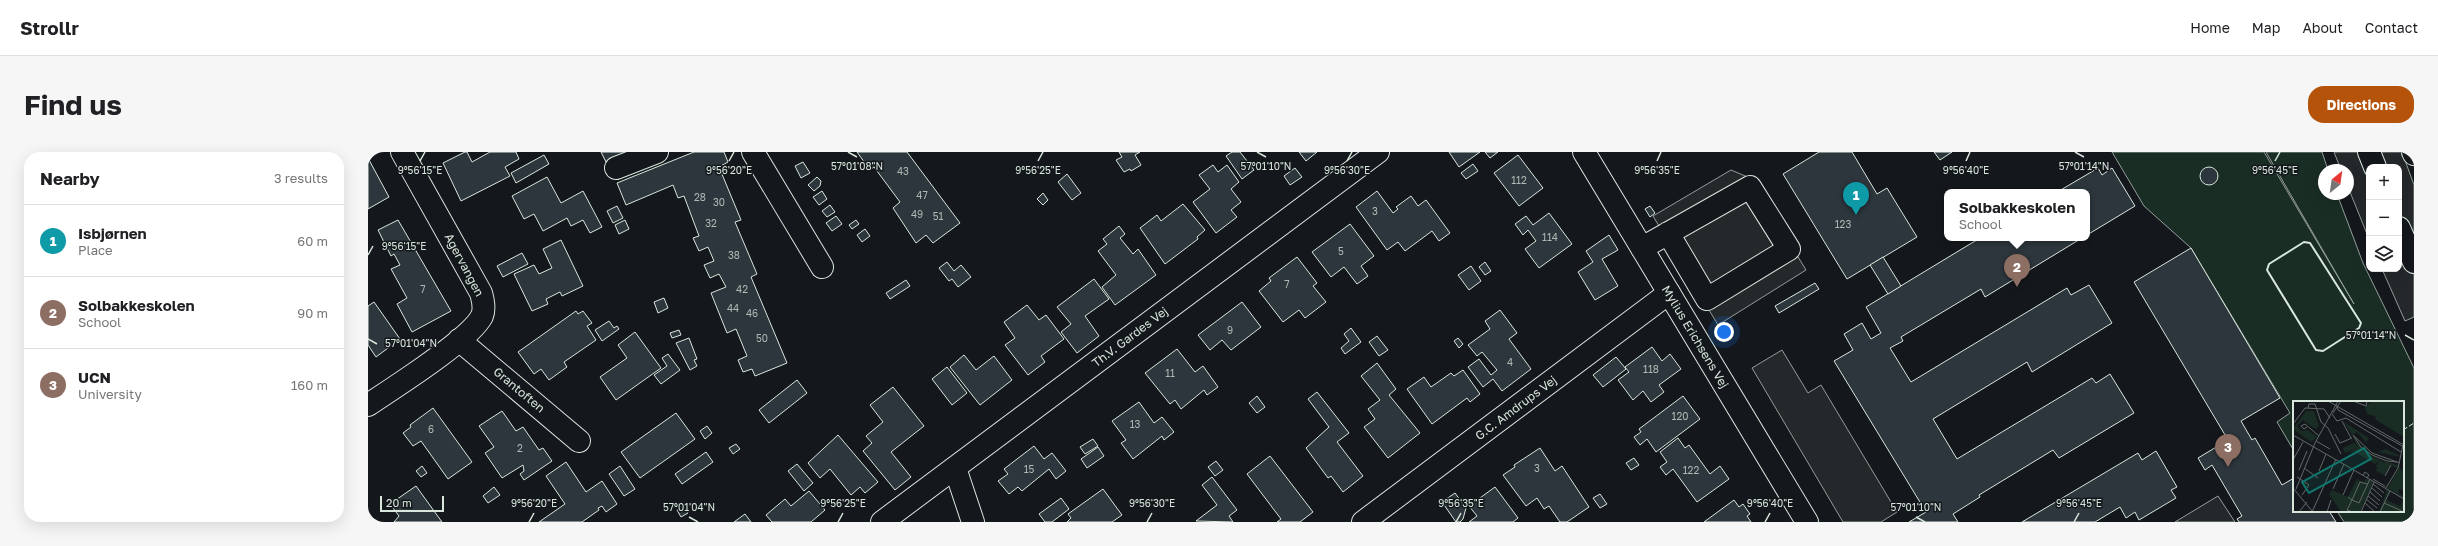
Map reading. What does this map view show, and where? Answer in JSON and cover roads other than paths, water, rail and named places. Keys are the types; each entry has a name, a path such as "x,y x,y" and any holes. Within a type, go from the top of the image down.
{"street":[{"name":"Agervangen","path":"368,405 459,340 474,327 482,315 484,304 481,292 402,152"},
{"path":"616,168 657,152"},
{"path":"753,152 822,267"},
{"name":"Th.V. Gardes Vej","path":"882,522 1378,152"},
{"name":"Mylius Erichsens Vej","path":"1584,152 1807,522"},
{"path":"2369,152 2374,164"},
{"path":"1642,248 1668,233 1750,187 1789,249 1707,299 1668,233"},
{"path":"2402,235 2414,262"},
{"name":"G.C. Amdrups Vej","path":"1363,522 1669,293"},
{"name":"Grantoften","path":"459,340 579,441"},
{"path":"955,468 974,522"}],"place":[{"name":"Isbjørnen","path":"1856,215"},
{"name":"Solbakkeskolen","path":"2017,287"},
{"name":"UCN","path":"2228,467"}]}
